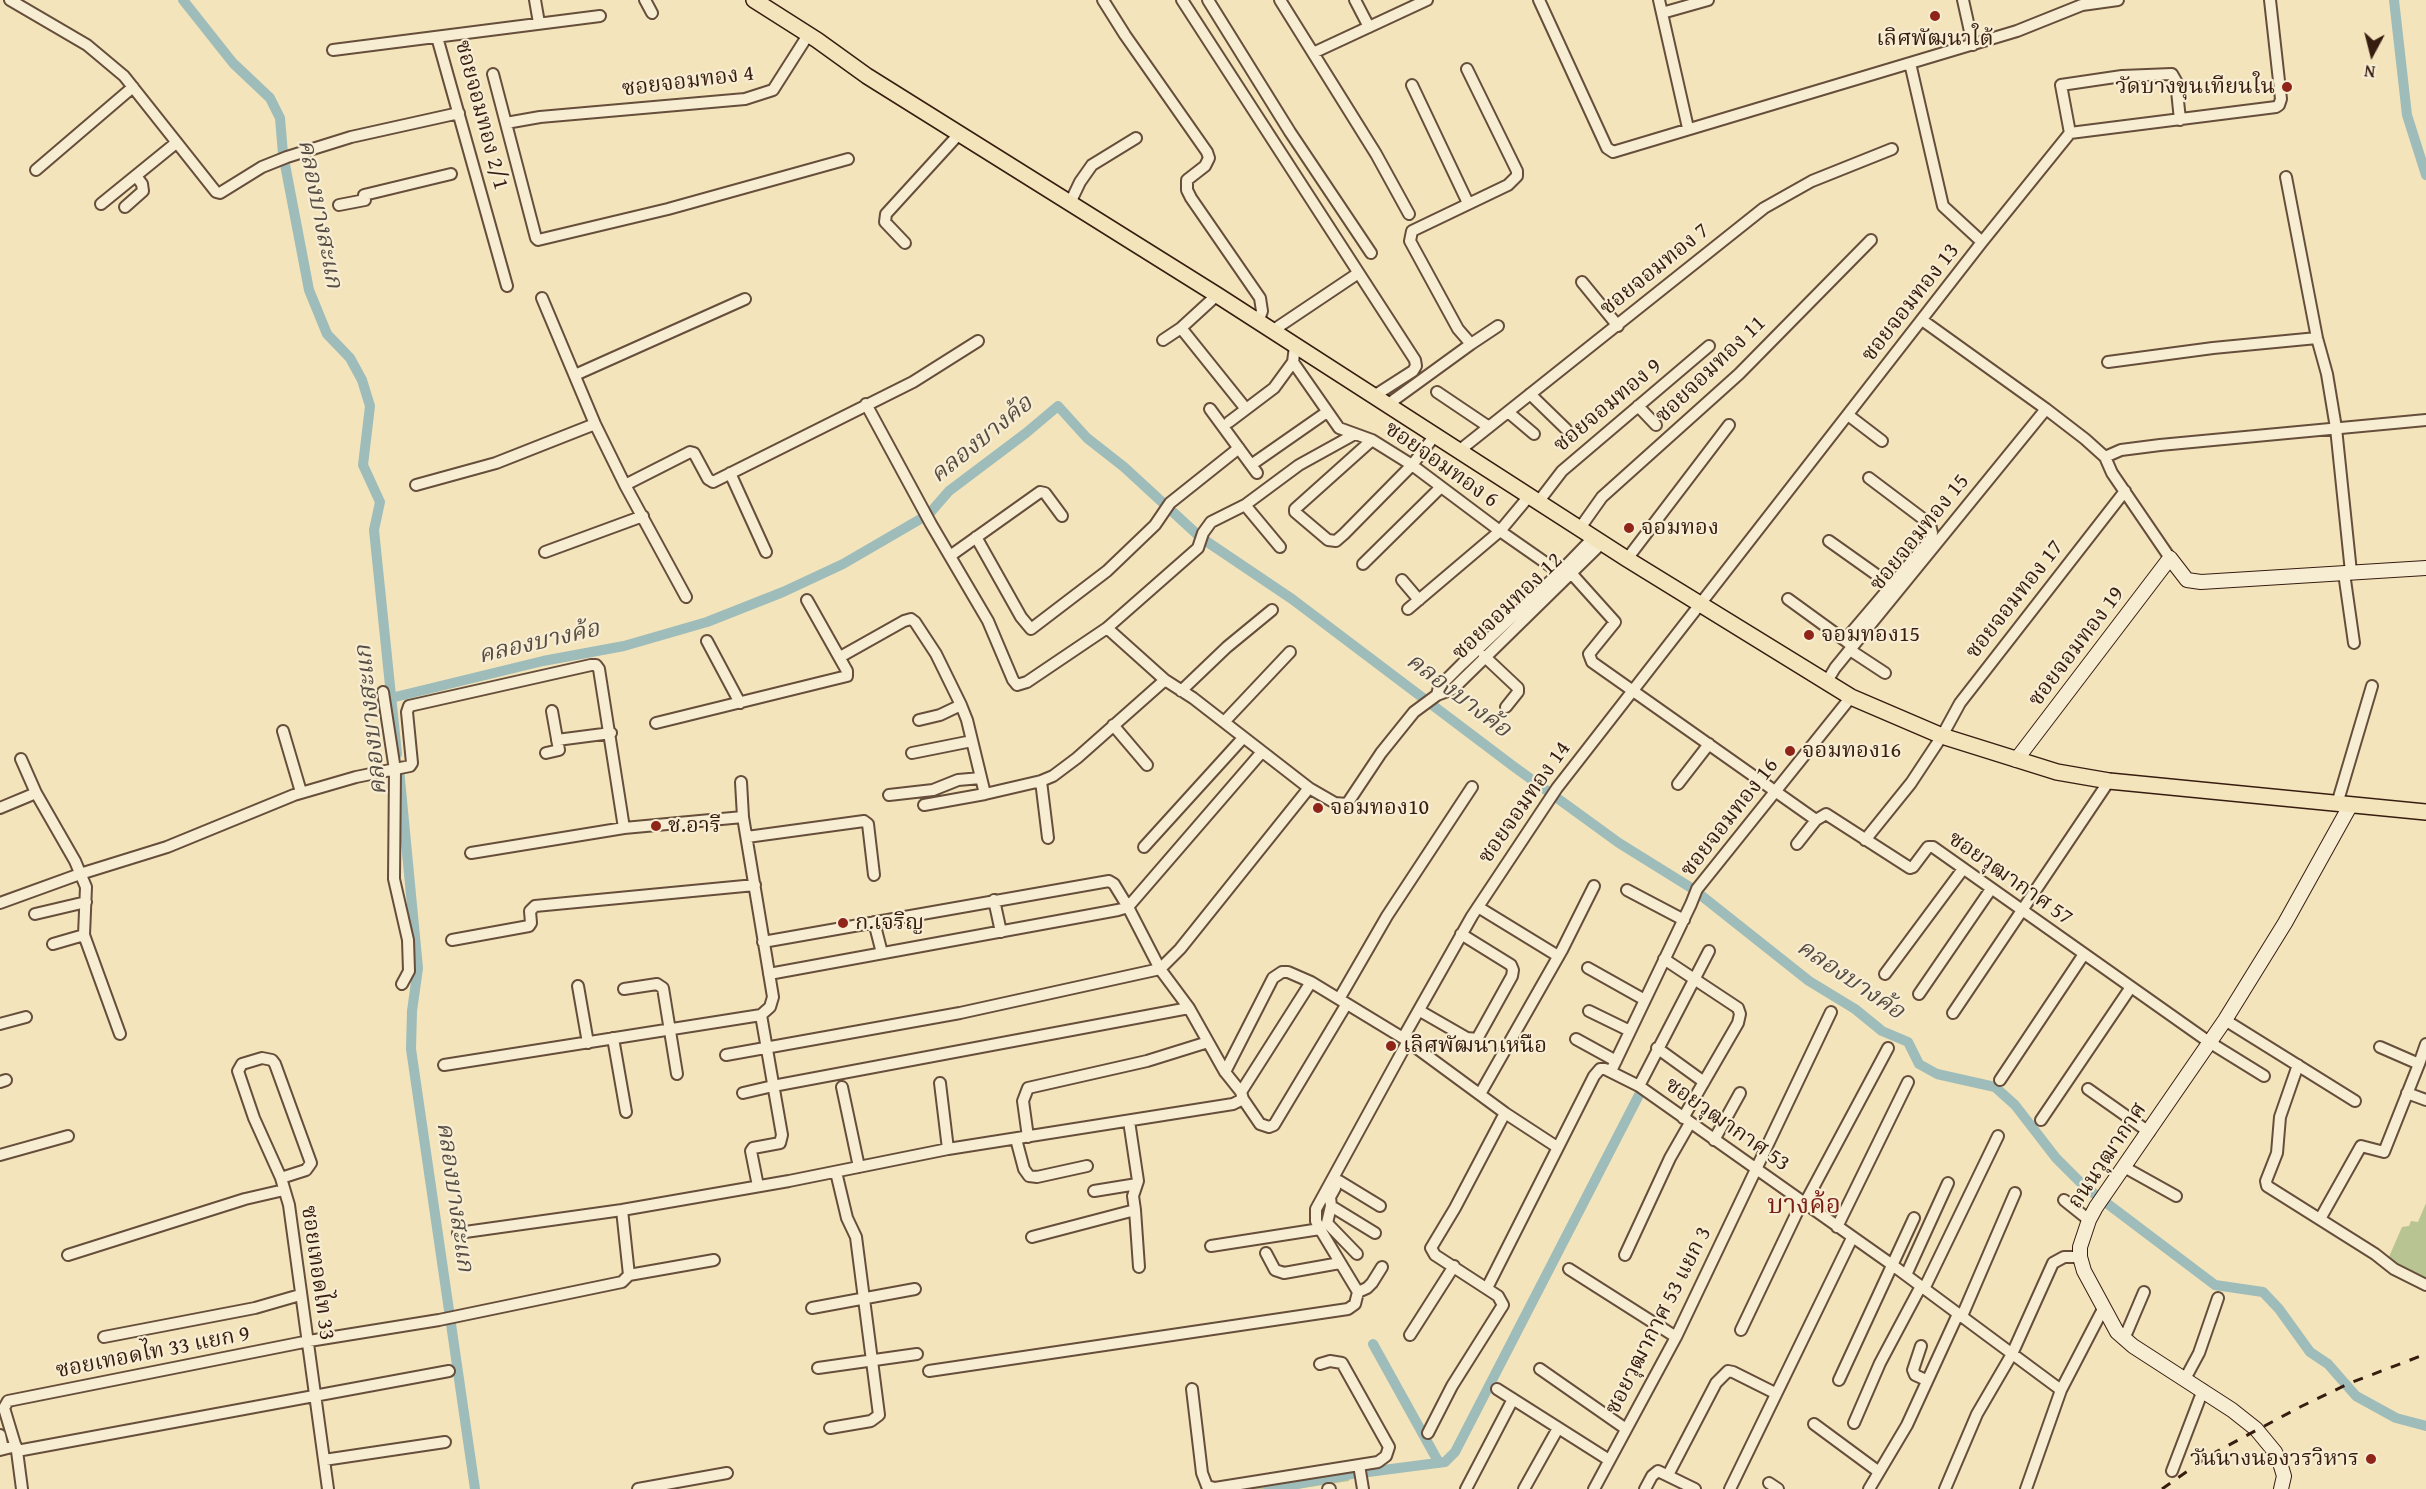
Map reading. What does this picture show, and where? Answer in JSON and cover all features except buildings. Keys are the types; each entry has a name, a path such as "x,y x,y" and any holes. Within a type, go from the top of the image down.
{"main road":[{"path":"754,0 808,34 867,76 1436,434 1627,559 1851,697 1941,736 2057,772 2109,781 2426,812"},
{"path":"2170,558 2181,575 2193,582 2426,568"},
{"name":"ซอยจอมทอง 19","path":"2016,760 2170,558"},
{"name":"ถนนวุฒากาศ","path":"2080,1257 2083,1234 2096,1207 2225,1020 2285,923 2343,805"},
{"path":"2080,1257 2084,1271 2111,1324 2124,1339 2203,1390 2256,1429 2275,1452 2284,1476 2281,1489"}],"street":[{"path":"10,0 87,45 133,87 216,192 220,193 275,161 287,157 351,138 459,113"},
{"path":"535,0 539,24"},
{"path":"645,0 652,13"},
{"path":"1103,0 1207,152 1209,158 1205,166 1187,180 1187,190 1260,298 1262,311 1258,322"},
{"path":"1182,0 1414,360 1416,366 1413,371 1381,401"},
{"path":"1208,0 1290,132 1371,253"},
{"path":"1280,0 1409,214"},
{"path":"1355,0 1369,27"},
{"path":"1313,53 1427,0"},
{"path":"1539,0 1608,150 1613,152 1973,45 2017,31 2082,5 2118,0"},
{"path":"1659,0 1688,128"},
{"path":"1662,13 1707,0"},
{"path":"1963,0 1973,45"},
{"path":"1982,242 2070,134 2279,105 2281,99 2270,0"},
{"name":"ซอยจอมทอง 2/1","path":"507,286 437,37 600,16"},
{"name":"ซอยจอมทอง 4","path":"506,123 540,117 745,99 773,90 808,34"},
{"path":"333,50 437,37"},
{"name":"ซอยจอมทอง 13","path":"1700,604 1982,242 1943,206 1910,63"},
{"path":"1467,69 1517,171 1517,176 1508,185 1426,222 1412,231 1409,237 1434,287 1458,329 1470,344"},
{"path":"493,74 536,238 542,241 848,159"},
{"path":"2070,134 2061,85 2122,76 2172,74 2176,81 2180,120"},
{"path":"1412,85 1468,203"},
{"path":"36,170 133,87"},
{"path":"1274,143 1290,132"},
{"path":"905,243 885,222 886,214 959,134"},
{"path":"1070,203 1080,182 1092,165 1136,138"},
{"path":"101,204 176,143"},
{"name":"ซอยจอมทอง 7","path":"1460,450 1764,208 1812,181 1892,149"},
{"path":"339,205 451,174"},
{"path":"125,207 143,191 142,184 136,176"},
{"path":"2286,177 2336,428 2354,643"},
{"name":"ซอยจอมทอง 11","path":"1580,528 1602,497 1739,374 1871,240"},
{"path":"1272,331 1357,274"},
{"path":"1582,282 1618,326"},
{"path":"1163,340 1181,328 1216,295"},
{"path":"542,298 595,424 625,485 686,597"},
{"path":"575,375 745,299"},
{"path":"1922,320 2046,409 2105,457 2112,473 2170,558"},
{"path":"1381,401 1498,326"},
{"path":"1181,328 1246,409"},
{"path":"2108,362 2213,348 2317,338"},
{"path":"625,485 690,452 694,453 710,482 913,382 978,341"},
{"path":"1229,422 1274,388 1293,362 1295,346"},
{"name":"ซอยจอมทอง 9","path":"1408,609 1500,531 1562,471 1709,346"},
{"name":"ซอยจอมทอง 6","path":"1293,362 1342,431 1372,440 1412,465 1500,531 1566,574 1614,622 1613,627 1589,654 1589,659 1632,690"},
{"path":"1437,392 1489,427"},
{"path":"1530,394 1566,429"},
{"path":"866,404 931,524 988,621 1017,685 1027,682 1107,628 1198,548 1211,522 1245,505 1299,465 1355,434"},
{"path":"1638,406 1656,425"},
{"path":"1210,409 1254,469 1327,412"},
{"name":"ซอยจอมทอง 15","path":"1826,683 1849,645 2046,409"},
{"path":"1508,412 1534,434"},
{"path":"1848,415 1882,441"},
{"path":"2105,457 2121,450 2160,445 2426,420"},
{"path":"416,485 495,463 595,424"},
{"path":"1627,559 1729,425"},
{"path":"1372,440 1299,504 1295,512 1328,540 1336,541 1412,465 1436,434"},
{"path":"976,537 1021,617 1031,630 1107,571 1155,525 1167,506 1239,448"},
{"path":"730,473 766,552"},
{"path":"1849,645 1891,585 1930,540 1932,529 1930,524 1869,478"},
{"path":"1363,564 1440,488"},
{"name":"ซอยจอมทอง 17","path":"1865,840 1906,789 1960,702 2125,491"},
{"path":"950,556 1041,492 1045,493 1062,516"},
{"path":"1245,505 1280,547"},
{"path":"545,552 643,516"},
{"name":"ซอยจอมทอง 12","path":"1309,788 1335,803 1347,804 1381,753 1414,712 1434,697 1453,689 1598,540"},
{"path":"1829,541 1891,585"},
{"path":"1434,697 1439,687 1462,664 1566,574"},
{"path":"1402,580 1419,600"},
{"path":"1788,598 1885,673"},
{"path":"656,723 847,676 847,670 807,600"},
{"name":"ซอยจอมทอง 14","path":"1320,1229 1316,1221 1316,1209 1461,934 1557,788 1700,604"},
{"path":"1181,691 1227,647 1272,610"},
{"path":"840,657 904,621 911,619 915,622 932,647 961,705 983,787"},
{"path":"726,1056 960,1013 1160,969 1180,949 1309,788 1224,722 1165,680 1107,628"},
{"path":"706,640 740,703"},
{"path":"1224,722 1290,652"},
{"path":"1484,656 1518,688 1518,692 1506,707"},
{"path":"0,903 80,874 167,847 301,792 356,777 410,766 412,764 407,712 409,706 591,665 596,665 599,669 611,733 624,828"},
{"path":"924,805 983,787 1041,781 1077,758 1165,680"},
{"path":"2343,805 2372,686"},
{"path":"1632,690 1816,820 1797,843"},
{"path":"382,692 396,770 394,879 400,914 408,940 409,970 402,984"},
{"name":"ซอยจอมทอง 16","path":"1613,1066 1684,920 1696,889 1851,697"},
{"path":"919,720 940,715 961,705"},
{"path":"546,753 558,752 552,711"},
{"path":"1113,725 1147,765"},
{"path":"283,731 301,792"},
{"path":"557,740 611,733"},
{"path":"1144,847 1243,738"},
{"path":"912,753 972,741"},
{"path":"1678,784 1709,744"},
{"path":"770,974 1118,910 1128,906 1261,753"},
{"path":"21,759 36,793 86,887 84,935 120,1034"},
{"path":"889,795 933,790 958,780 983,787"},
{"path":"1041,781 1048,837"},
{"path":"1953,1013 2109,781"},
{"path":"444,1065 761,1015 770,1007 773,997 743,817 741,782"},
{"path":"763,942 1102,880 1114,884 1128,906 1160,969 1189,1008 1225,1072 1260,1124 1269,1127 1274,1125 1388,916 1472,787"},
{"path":"0,807 36,793"},
{"name":"ซอยวุฒากาศ 57","path":"1816,820 1826,814 1910,868 1928,847 1934,847 2131,987 2183,1030 2210,1042 2264,1076"},
{"path":"471,853 624,828 743,817"},
{"path":"747,837 864,821 868,824 874,875"},
{"path":"1886,974 1964,869"},
{"path":"452,940 529,926 530,911 535,906 755,885"},
{"path":"1480,1094 1558,956 1594,886"},
{"path":"1919,994 1991,889"},
{"path":"1627,890 1684,920"},
{"path":"994,900 1001,932"},
{"path":"35,914 86,902"},
{"path":"1478,907 1558,956"},
{"path":"874,921 882,953"},
{"path":"1420,1011 1467,1038 1477,1039 1507,986 1512,976 1511,965 1461,934"},
{"path":"53,944 84,935"},
{"path":"1639,1086 1709,951"},
{"path":"2000,1080 2084,954"},
{"path":"1625,1255 1704,1082 1738,1023 1740,1014 1738,1008 1664,959"},
{"path":"1588,968 1645,1000"},
{"path":"1225,1072 1273,978 1282,972 1288,972 1311,982 1405,1040 1505,1113 1557,1147"},
{"path":"458,1233 622,1210 836,1172 948,1149 1233,1104 1242,1095 1311,982"},
{"path":"624,989 652,984 661,985 665,993 677,1074"},
{"path":"578,986 588,1043"},
{"path":"2041,1120 2131,987"},
{"path":"743,1093 1189,1008"},
{"path":"1589,1011 1630,1031"},
{"name":"ซอยวุฒากาศ 53 แยก 3","path":"1594,1489 1676,1337 1831,1012"},
{"path":"758,1186 751,1151 753,1148 780,1143 781,1139 761,1015"},
{"path":"0,1024 26,1017"},
{"path":"2225,1020 2355,1101"},
{"path":"613,1038 626,1112"},
{"name":"ซอยวุฒากาศ 53","path":"1576,1039 1687,1121 1923,1287 2061,1390"},
{"path":"1087,1166 1037,1177 1026,1174 1022,1138 1024,1093 1032,1086 1136,1064 1208,1042"},
{"path":"2380,1047 2419,1064"},
{"path":"1657,1048 1704,1082"},
{"path":"1741,1330 1803,1203 1888,1048"},
{"path":"2320,1219 2361,1146 2384,1152 2425,1049"},
{"name":"ซอยเทอดไท 33","path":"281,1178 306,1170 311,1163 275,1064 272,1060 262,1058 242,1065 238,1071 254,1118 281,1178 289,1205 328,1489"},
{"path":"2298,1065 2280,1117 2277,1153 2266,1181 2267,1186 2375,1254 2394,1269 2426,1285"},
{"path":"1486,1288 1594,1076 1600,1069 1613,1066"},
{"path":"1837,1227 1908,1082"},
{"path":"940,1083 948,1149"},
{"path":"842,1087 859,1167"},
{"path":"2088,1089 2149,1132"},
{"path":"1714,1140 1740,1093"},
{"path":"2407,1093 2426,1100"},
{"path":"1428,1433 1452,1386 1503,1305 1501,1300 1486,1288 1435,1255 1431,1248 1455,1208 1505,1113"},
{"path":"1129,1121 1137,1184 1133,1196 1139,1267"},
{"path":"0,1155 68,1136"},
{"path":"1854,1423 1880,1363 1923,1287 1998,1136"},
{"path":"1340,1165 1339,1181 1330,1197 1327,1223 1357,1254"},
{"path":"2124,1167 2175,1196"},
{"path":"830,1428 872,1421 878,1417 866,1299 856,1237 847,1218 836,1172"},
{"path":"1339,1181 1380,1206"},
{"path":"1906,1275 1948,1183"},
{"path":"1094,1191 1137,1184"},
{"path":"68,1255 245,1199 284,1190"},
{"path":"1869,1489 1907,1425 2015,1193"},
{"path":"2064,1200 2089,1220"},
{"path":"1330,1206 1376,1233"},
{"path":"622,1210 629,1275"},
{"path":"1032,1237 1135,1210"},
{"path":"1839,1380 1914,1218"},
{"path":"929,1371 1348,1309 1355,1304 1358,1292 1320,1229 1211,1246"},
{"path":"1730,1489 1852,1238"},
{"path":"1266,1253 1275,1270 1284,1273 1340,1263"},
{"path":"1946,1489 1977,1414 2012,1354 2053,1263 2064,1257 2080,1257"},
{"name":"ซอยเทอดไท 33 แยก 9","path":"16,1448 4,1408 8,1401 309,1341 440,1320 622,1282 629,1275 714,1260"},
{"path":"1410,1335 1454,1266"},
{"path":"1358,1292 1366,1288 1382,1267"},
{"path":"1569,1269 1676,1337"},
{"path":"812,1308 915,1289"},
{"path":"2124,1339 2144,1292"},
{"path":"104,1337 255,1308 300,1295"},
{"path":"2185,1379 2199,1353 2218,1298"},
{"path":"2026,1489 2061,1390 2103,1310"},
{"path":"1921,1346 1913,1370 1915,1375 1926,1380"},
{"path":"818,1368 917,1354"},
{"path":"1192,1389 1202,1473 1207,1486 1215,1488 1378,1462 1386,1456 1389,1447 1341,1363 1330,1361 1320,1364"},
{"path":"1540,1369 1626,1429"},
{"path":"0,1435 2,1449 16,1448 449,1371"},
{"path":"1668,1474 1716,1383 1728,1371 1775,1393"},
{"path":"1497,1389 1557,1430 1609,1461"},
{"path":"2172,1471 2203,1390"},
{"path":"1466,1489 1513,1399"},
{"path":"1814,1424 1879,1472"},
{"path":"1524,1489 1557,1430"},
{"path":"324,1460 445,1442"},
{"path":"16,1448 22,1489"},
{"path":"1359,1465 1363,1489"},
{"path":"1645,1489 1655,1472 1658,1471 1695,1489"},
{"path":"638,1489 697,1484 727,1473"}],"green space":[{"path":"2426,1203 2426,1281 2408,1273 2388,1259 2402,1227 2409,1226 2411,1221 2418,1222"},
{"path":"1347,1470 1349,1481 1297,1489 1237,1489"}],"waterway":[{"name":"คลองบางสะแก","path":"183,0 233,63 270,98 280,118 283,154 309,290 327,334 350,358 362,380 370,406 363,465 380,502 374,530 397,754"},
{"path":"2394,0 2407,115 2426,175"},
{"name":"คลองบางค้อ","path":"391,698 543,661 624,646 707,622 783,592 843,564 929,514 949,491 1058,406 1087,438 1124,467 1200,537 1292,599 1619,843 1693,889 1809,981 1855,1009 1882,1031 1908,1042 1919,1064 1937,1074 1995,1087 2015,1105 2056,1158 2084,1186 2215,1285 2263,1292 2279,1309 2310,1352 2328,1364 2356,1396 2396,1418 2426,1426"},
{"name":"คลองบางสะแก","path":"399,769 418,968 412,1011 411,1049 475,1489"},
{"path":"1368,1472 1445,1462 1455,1452 1640,1093"},
{"path":"1373,1344 1439,1463"},
{"path":"1269,1489 1352,1474"}],"railway":[{"path":"2162,1489 2212,1454 2300,1407 2350,1383 2426,1354"}],"place":[{"name":"เลิศพัฒนาใต้","path":"1935,16"},
{"name":"วัดบางขุนเทียนใน","path":"2287,87"},
{"name":"จอมทอง","path":"1629,528"},
{"name":"จอมทอง15","path":"1809,635"},
{"name":"จอมทอง16","path":"1790,751"},
{"name":"จอมทอง10","path":"1318,808"},
{"name":"ช.อารี","path":"656,826"},
{"name":"ก.เจริญ","path":"843,923"},
{"name":"เลิศพัฒนาเหนือ","path":"1391,1046"},
{"name":"วันนางนองวรวิหาร","path":"2371,1459"}],"district":[{"name":"บางค้อ","path":"1804,1206"}]}
